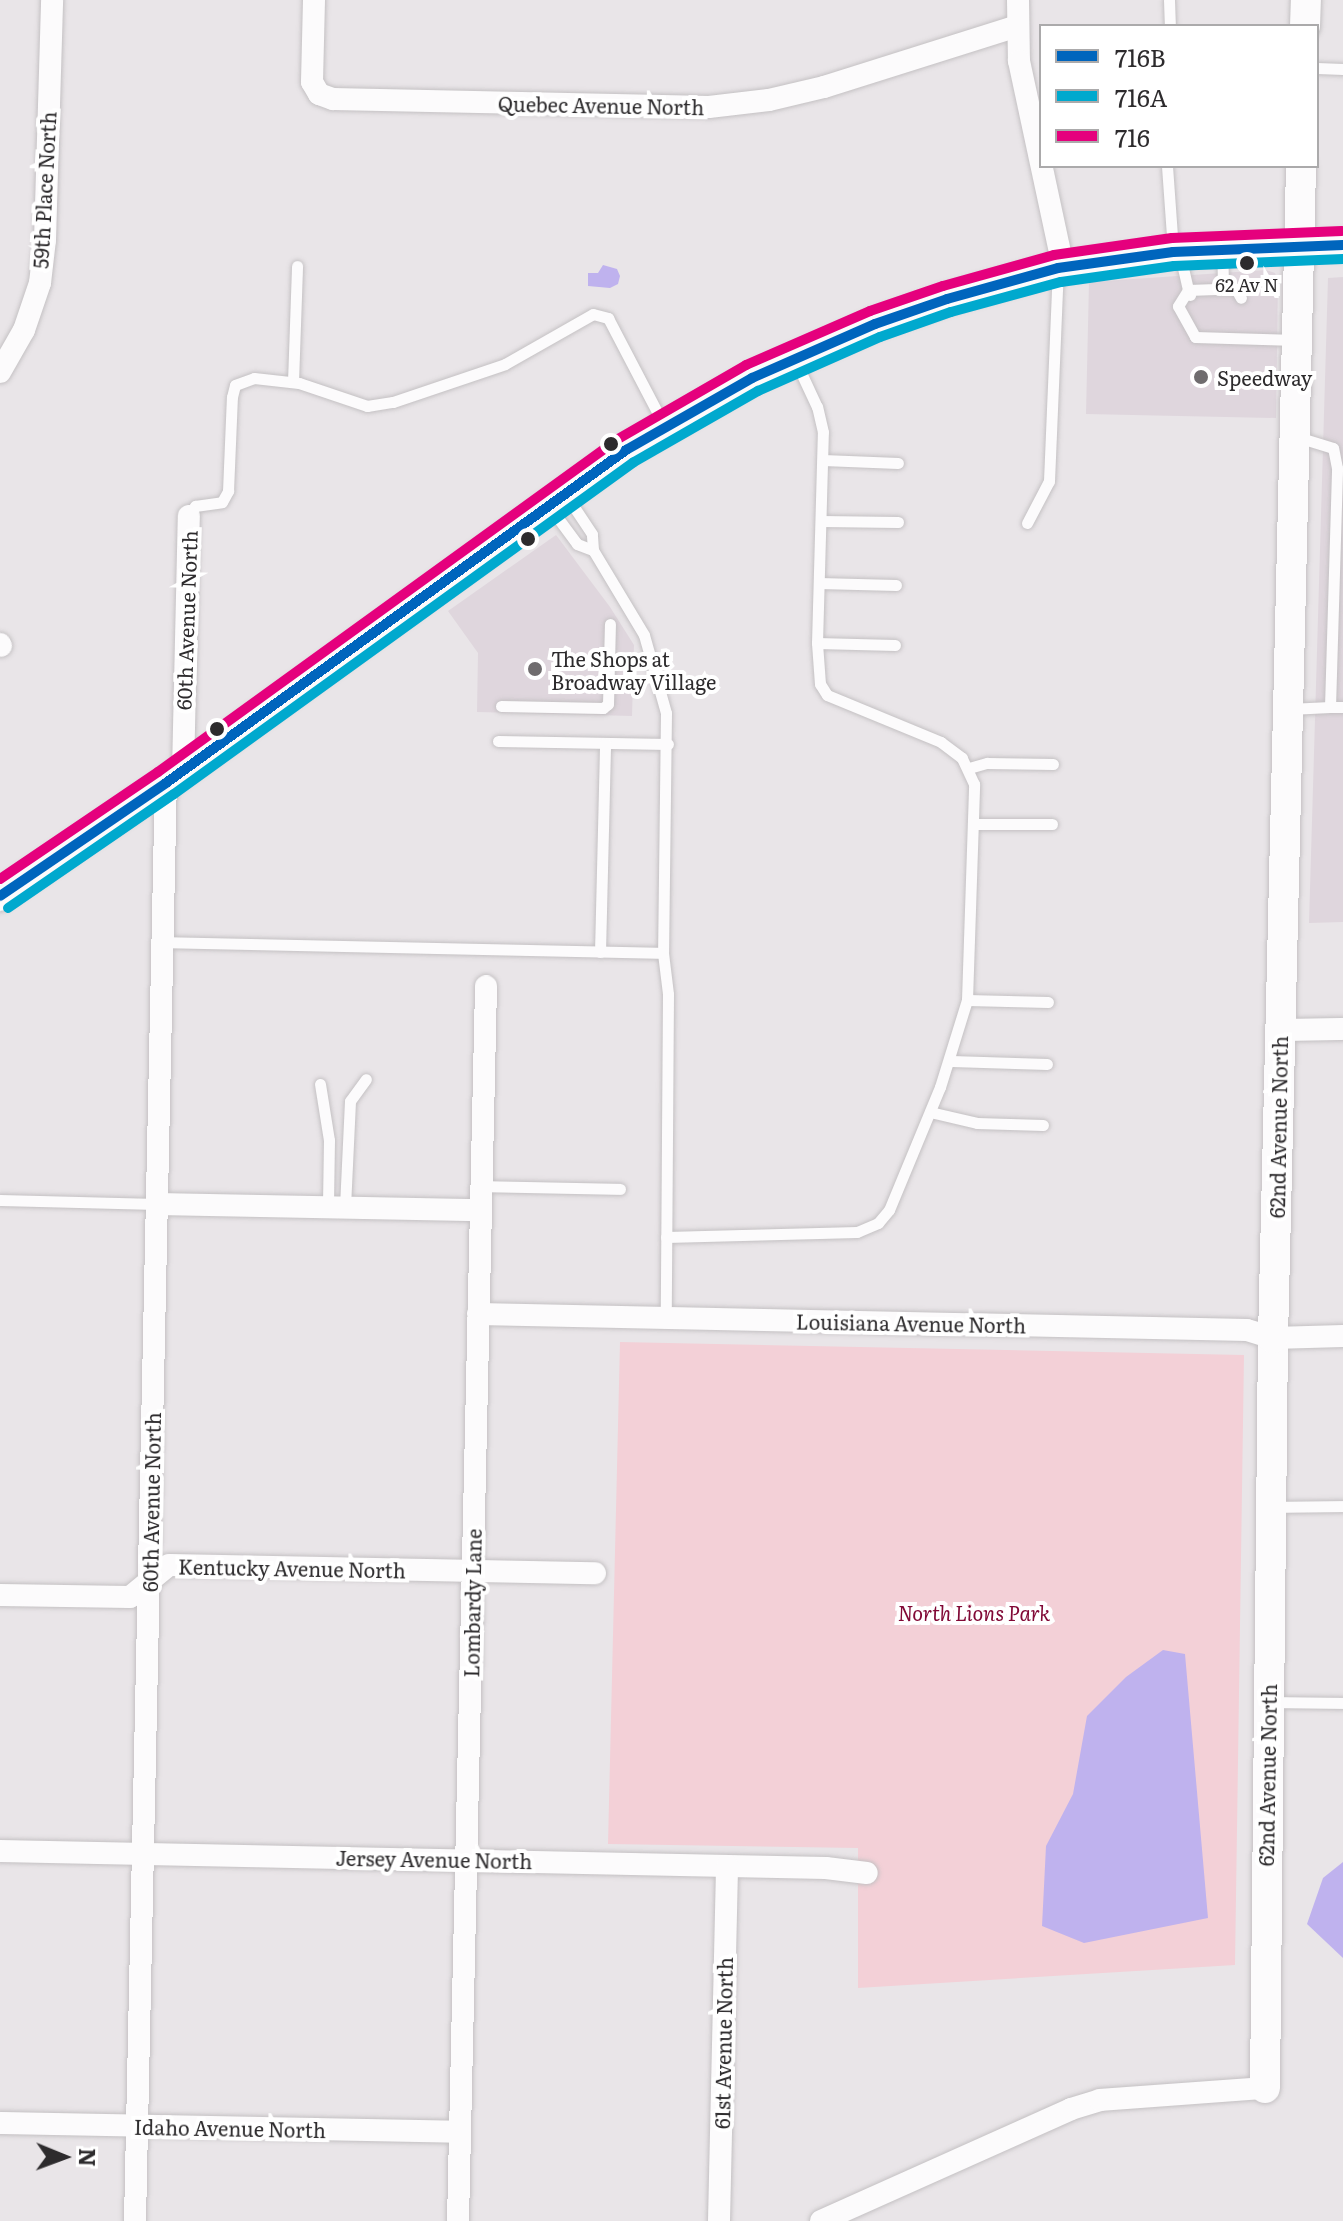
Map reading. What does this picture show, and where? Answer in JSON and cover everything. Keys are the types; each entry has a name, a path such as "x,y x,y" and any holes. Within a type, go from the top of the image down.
{"street":[{"name":"59th Place North","path":"0,372 24,330 40,283 45,240 52,0"},
{"name":"Quebec Avenue North","path":"314,0 312,82 319,94 349,99 709,107 769,100 824,87 1017,26"},
{"path":"1018,0 1017,26 1039,165"},
{"path":"1305,24 1306,0"},
{"path":"1040,168 1061,268"},
{"name":"62nd Avenue North","path":"1265,2088 1273,1338 1301,168"},
{"path":"0,896 174,778 557,499 665,426 794,358 947,299 1061,268 1176,252 1343,245"},
{"name":"60th Avenue North","path":"135,2221 163,942 189,516"},
{"name":"Lombardy Lane","path":"458,2221 486,986"},
{"path":"1281,1030 1343,1029"},
{"path":"157,1204 481,1210"},
{"name":"Louisiana Avenue North","path":"478,1314 1247,1330 1273,1338 1343,1336"},
{"name":"Kentucky Avenue North","path":"0,1595 130,1597 169,1565 595,1573"},
{"name":"Jersey Avenue North","path":"0,1851 826,1868 867,1873"},
{"name":"61st Avenue North","path":"719,2221 727,1866"},
{"path":"821,2221 1071,2109 1100,2100 1265,2088"},
{"name":"Idaho Avenue North","path":"0,2123 460,2132"}],"lane":[{"path":"1169,0 1170,24"},
{"path":"1319,68 1343,69"},
{"path":"1167,168 1176,252 1190,294"},
{"path":"1218,292 1222,250"},
{"path":"293,382 297,266"},
{"path":"1027,523 1049,481 1061,268"},
{"path":"1241,298 1236,289 1190,294 1178,306 1195,337 1297,340"},
{"path":"189,516 195,506 222,502 228,491 235,385 254,378 293,382 367,406 393,402 505,364 593,314 608,318 665,426"},
{"path":"1204,325 1209,337"},
{"path":"1252,325 1259,339"},
{"path":"1230,326 1235,338"},
{"path":"666,1237 857,1232 878,1223 889,1210 951,1061 967,1000 974,784 962,758 941,742 827,695 817,672 823,432 817,407 794,358"},
{"path":"1295,437 1333,448 1337,468 1330,707"},
{"path":"823,460 898,463"},
{"path":"557,499 577,544 593,550"},
{"path":"557,499 592,534 593,550 644,635 657,672 668,744 663,953 668,994 666,1317"},
{"path":"821,521 898,522"},
{"path":"819,583 896,585"},
{"path":"501,706 603,708 608,704 610,624"},
{"path":"817,643 895,645"},
{"path":"1289,709 1343,707"},
{"path":"498,741 668,744"},
{"path":"600,952 605,743"},
{"path":"969,768 987,763 1053,764"},
{"path":"974,824 1052,824"},
{"path":"163,942 663,953"},
{"path":"967,1000 1048,1002"},
{"path":"951,1061 1047,1064"},
{"path":"336,1207 350,1101 366,1079"},
{"path":"320,1084 336,1207"},
{"path":"930,1112 977,1123 1043,1125"},
{"path":"481,1186 620,1189"},
{"path":"0,1200 157,1204"},
{"path":"1271,1507 1343,1506"},
{"path":"1268,1702 1343,1703"}],"shaded area":[{"path":"603,265 617,269 620,276 618,284 610,288 588,286 588,273 598,273"},
{"path":"1266,270 1275,273 1278,281 1276,418 1086,414 1089,282"},
{"path":"1343,277 1343,922 1309,923 1328,278"},
{"path":"556,535 610,607 634,645 632,716 477,712 478,653 448,611"},
{"path":"1163,1650 1185,1654 1208,1918 1084,1943 1042,1926 1046,1846 1073,1794 1087,1716 1126,1677"},
{"path":"1343,1862 1343,1958 1307,1924 1323,1878"}],"green space":[{"name":"North Lions Park","path":"620,1342 1244,1355 1235,1965 858,1988 858,1848 608,1844"}],"transit line":[{"name":"716","path":"0,879 158,772 618,439 746,365 870,311 943,286 1054,255 1172,238 1342,231"},
{"name":"716B","path":"0,896 166,783 626,450 752,378 875,324 947,299 1058,268 1173,252 1343,245"},
{"name":"716A","path":"8,908 174,794 634,462 758,391 880,337 951,312 1061,282 1174,266 1343,259"}],"place":[{"name":"62 Av N","path":"1247,263"},
{"name":"Speedway","path":"1201,377"},
{"name":"The Shops at Broadway Village","path":"535,669"}]}
